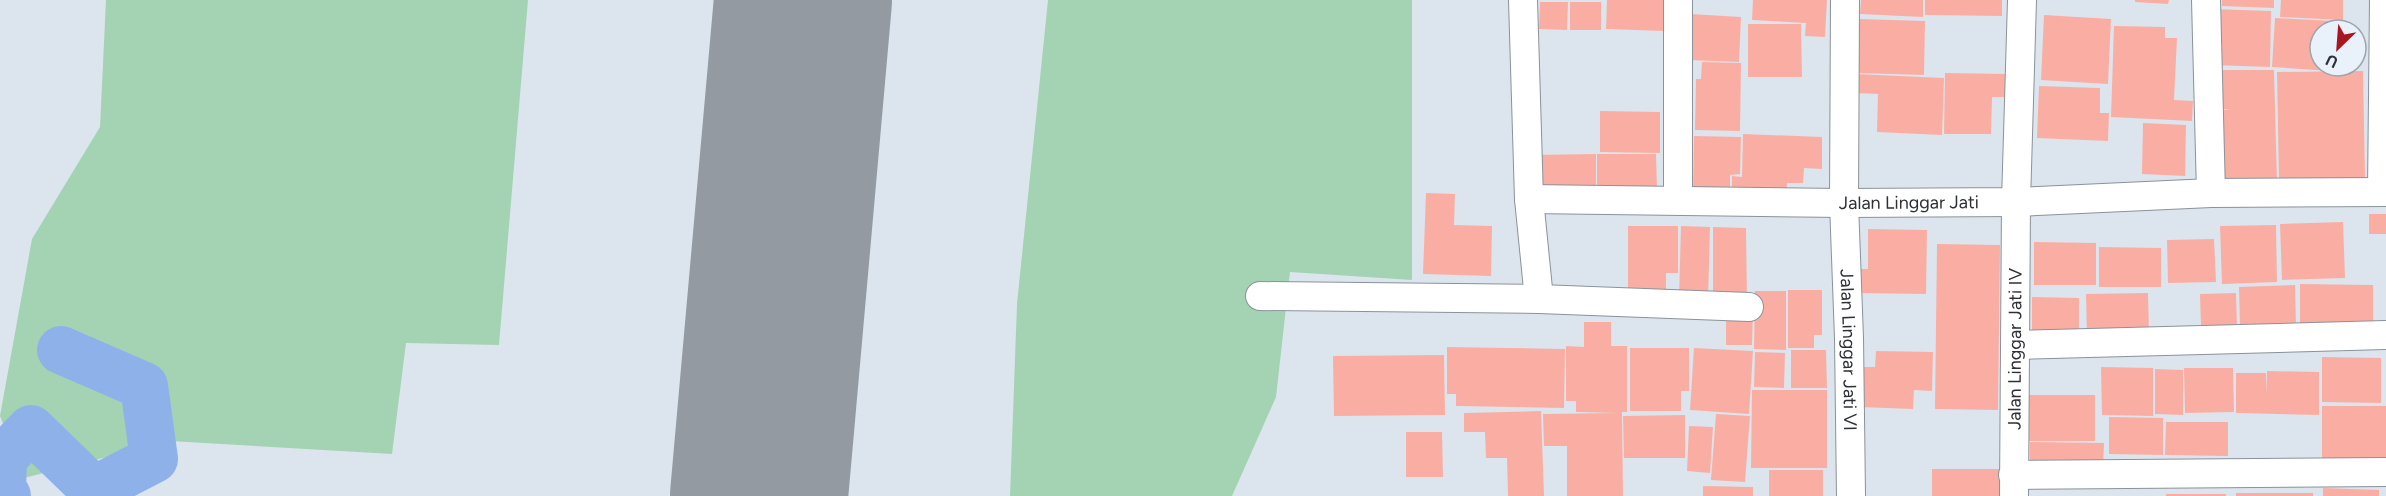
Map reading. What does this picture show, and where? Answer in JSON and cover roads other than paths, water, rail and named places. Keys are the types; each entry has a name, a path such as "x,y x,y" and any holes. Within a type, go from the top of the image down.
{"street":[{"path":"1523,0 1529,199 1539,298"},
{"path":"1678,0 1678,200"},
{"name":"Jalan Linggar Jati VI","path":"1845,0 1844,203 1851,496"},
{"name":"Jalan Linggar Jati IV","path":"2014,486 2017,345 2016,202 2022,0"},
{"path":"2206,0 2211,193"},
{"path":"2384,0 2384,192"},
{"name":"Jalan Linggar Jati","path":"1529,199 1844,203 2016,202 2211,193 2384,192"},
{"path":"1260,296 1539,298 1749,307"},
{"path":"2017,345 2386,335"},
{"path":"2014,486 2386,472"}],"waterway":[{"path":"7,496 2,491 3,458 31,429 94,490 154,459 144,386 61,350"}]}
